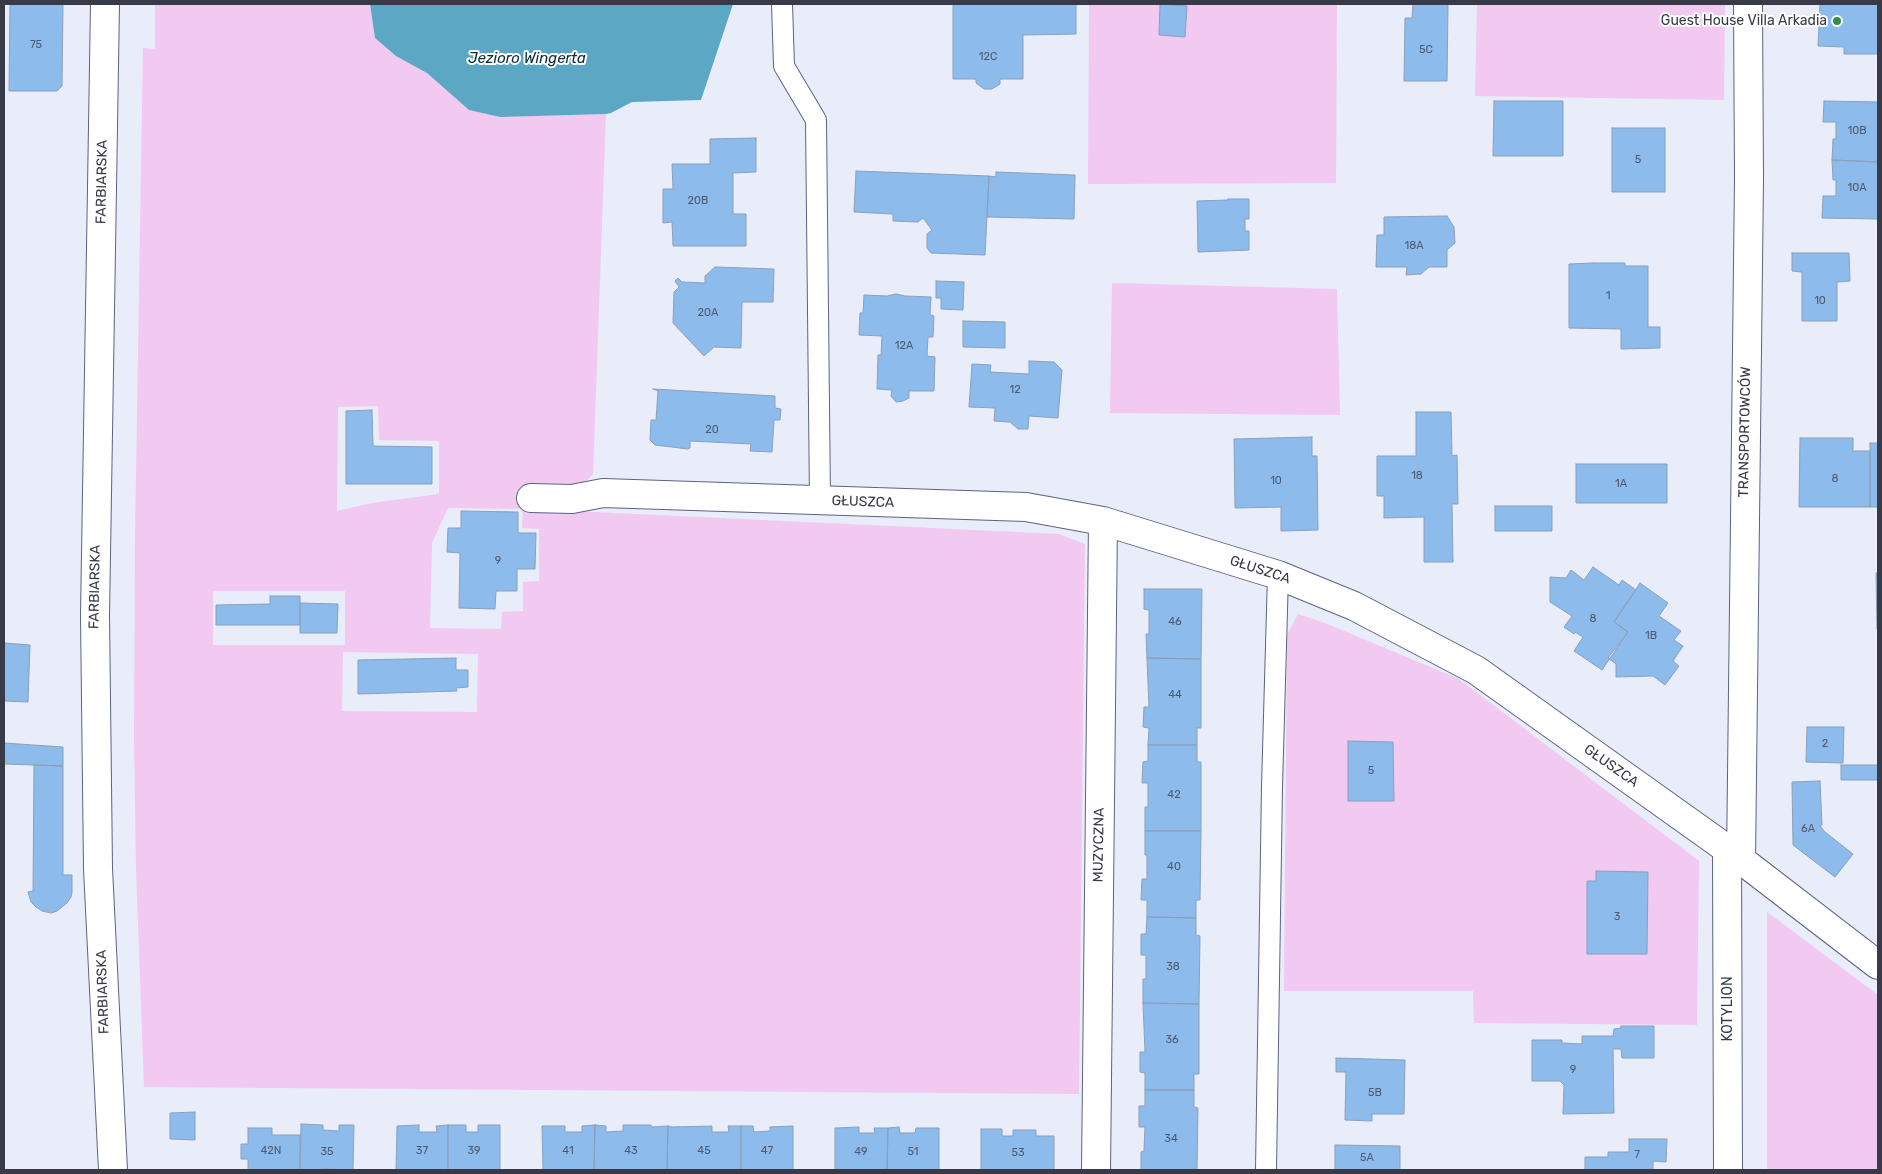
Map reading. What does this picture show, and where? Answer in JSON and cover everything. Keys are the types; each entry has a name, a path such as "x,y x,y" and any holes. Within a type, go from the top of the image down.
{"street":[{"name":"FARBIARSKA","path":"105,4 95,615 98,869 113,1170"},
{"name":"TRANSPORTOWCÓW","path":"1734,854 1749,179 1748,4"},
{"name":"GŁUSZCA","path":"531,498 572,499 603,493 1026,506 1103,521 1278,574 1354,606 1476,670 1734,854 1878,965"},
{"name":"MUZYCZNA","path":"1096,1170 1103,521"},
{"name":"KOTYLION","path":"1728,1170 1734,854"}],"lane":[{"path":"782,4 784,66 816,120 820,500"},
{"path":"1266,1170 1272,787 1278,574"}],"shaded area":[{"path":"155,4 370,4 375,38 427,73 469,110 500,117 606,114 593,474 579,489 530,509 1059,534 1085,544 1079,1094 144,1087 136,869 134,737 135,538 143,48 155,49","holes":["378,406 379,440 439,441 439,494 372,503 337,511 338,407","448,508 523,509 522,528 539,529 539,581 523,582 523,611 502,612 501,629 430,628 432,543","213,591 345,591 345,645 213,645","343,652 478,654 477,712 342,711"]},
{"path":"1089,4 1337,4 1336,183 1088,184"},
{"path":"1477,4 1725,4 1724,100 1475,96"},
{"path":"1112,283 1337,289 1340,415 1110,413"},
{"path":"1298,614 1325,623 1459,679 1699,861 1697,1025 1474,1023 1473,991 1284,991 1287,635"},
{"path":"1767,912 1878,995 1878,1170 1767,1170"}],"water":[{"name":"Jezioro Wingerta","path":"370,4 733,4 701,100 632,102 606,114 500,117 469,110 427,73 396,56 375,38"}],"building":[{"path":"10,4 63,4 62,86 57,91 9,91"},
{"path":"953,4 1076,4 1076,34 1023,35 1023,79 1000,79 1000,84 992,89 984,89 976,83 976,79 953,79"},
{"path":"1160,4 1187,6 1185,37 1159,35"},
{"path":"1413,4 1448,4 1447,81 1404,81 1405,18 1412,18"},
{"path":"1820,4 1878,4 1878,54 1844,54 1844,47 1818,46"},
{"path":"1494,101 1563,101 1563,156 1493,156"},
{"path":"1824,101 1878,102 1878,162 1832,160 1833,139 1836,139 1836,122 1823,122"},
{"path":"1612,128 1665,128 1665,192 1612,192"},
{"path":"756,138 756,172 733,173 733,214 746,214 746,246 673,246 672,222 663,223 663,189 673,189 672,164 710,164 710,139"},
{"path":"1832,160 1878,162 1878,219 1822,218 1823,196 1836,196 1836,180 1833,180"},
{"path":"856,171 989,176 985,255 931,253 927,248 927,234 932,230 923,218 918,222 893,221 893,214 854,212"},
{"path":"996,172 1075,175 1074,219 987,217 989,176 996,177"},
{"path":"1249,199 1249,219 1245,219 1245,231 1249,231 1249,250 1198,252 1197,201"},
{"path":"1447,216 1454,227 1455,243 1447,250 1447,267 1429,267 1421,274 1406,275 1407,267 1376,267 1377,235 1384,235 1384,217"},
{"path":"1792,253 1849,253 1850,281 1837,282 1837,321 1802,321 1802,272 1792,271"},
{"path":"1625,263 1625,266 1648,266 1648,327 1660,327 1660,348 1621,349 1621,329 1569,328 1569,264"},
{"path":"715,267 774,269 773,302 742,302 741,348 714,347 704,356 673,323 674,292 679,287 675,281 678,278 682,282 705,283 705,276"},
{"path":"936,281 964,282 963,310 941,309 941,298 936,298"},
{"path":"896,294 931,297 930,315 934,316 933,337 928,337 927,356 935,357 934,391 909,391 909,398 896,402 891,396 892,390 877,389 878,355 881,355 882,336 859,335 860,313 863,313 864,295 887,296"},
{"path":"963,321 1005,322 1005,348 963,347"},
{"path":"1029,361 1054,362 1062,370 1058,418 1029,416 1028,429 1018,429 1010,422 994,421 995,408 969,407 972,364 991,365 990,372 1029,374"},
{"path":"653,389 775,396 775,408 781,409 780,420 774,420 772,452 750,451 751,444 690,441 690,448 688,449 655,445 650,440 651,420 656,420 658,391"},
{"path":"372,410 373,446 432,447 432,484 346,484 346,411"},
{"path":"1416,412 1451,412 1452,456 1457,455 1458,504 1452,504 1453,562 1424,562 1424,517 1384,518 1384,496 1377,496 1377,456 1416,456"},
{"path":"1312,437 1312,456 1317,456 1318,530 1281,531 1281,507 1235,508 1234,439"},
{"path":"1800,438 1853,438 1853,451 1870,451 1870,507 1799,507"},
{"path":"1870,443 1878,443 1878,507 1870,507"},
{"path":"1576,464 1667,464 1667,503 1576,503"},
{"path":"1495,506 1552,506 1552,531 1495,531"},
{"path":"461,511 518,512 518,533 536,533 535,569 517,569 517,591 496,591 495,609 459,608 460,553 447,552 448,528 461,528"},
{"path":"1593,567 1619,585 1622,580 1636,590 1614,622 1628,632 1602,670 1574,651 1583,637 1575,632 1574,634 1564,627 1572,616 1550,602 1550,577 1566,578 1571,570 1584,580"},
{"path":"1876,573 1878,573 1878,629 1877,629"},
{"path":"1640,583 1668,603 1659,616 1681,631 1674,640 1683,646 1673,661 1679,666 1665,685 1653,676 1616,677 1616,664 1608,658 1628,632 1614,622"},
{"path":"1144,589 1202,589 1201,659 1147,658 1146,634 1149,634 1149,610 1144,609"},
{"path":"270,596 300,596 300,625 216,625 216,605 270,604"},
{"path":"300,603 338,604 337,633 300,633"},
{"path":"4,643 30,645 28,702 4,701"},
{"path":"456,658 456,670 468,670 468,687 456,688 457,691 358,694 358,660"},
{"path":"1147,658 1201,659 1201,728 1197,728 1197,745 1148,745 1149,728 1143,727 1144,707 1149,707"},
{"path":"1807,727 1844,727 1843,763 1806,762"},
{"path":"1348,741 1393,742 1394,801 1348,801"},
{"path":"4,743 63,747 63,766 4,764"},
{"path":"1148,745 1197,745 1197,762 1201,762 1201,831 1145,831 1148,783 1142,783 1143,762 1148,761"},
{"path":"34,765 63,766 63,875 72,875 72,892 67,903 51,913 36,907 31,902 28,892 33,891"},
{"path":"1841,765 1878,765 1878,780 1841,780"},
{"path":"1820,781 1822,825 1820,826 1853,854 1835,877 1793,845 1792,782"},
{"path":"1145,831 1201,831 1200,900 1196,900 1196,918 1147,917 1147,900 1141,900 1142,879 1147,879"},
{"path":"1596,871 1648,872 1647,954 1587,954 1587,881 1596,881"},
{"path":"1147,917 1196,918 1196,935 1200,936 1199,1004 1143,1003 1146,955 1141,955 1141,934 1146,934"},
{"path":"1143,1003 1199,1004 1199,1074 1194,1074 1194,1090 1145,1090 1145,1073 1140,1072 1140,1052 1145,1052"},
{"path":"1621,1026 1654,1026 1654,1058 1622,1058 1621,1049 1613,1049 1614,1113 1563,1114 1564,1085 1560,1081 1532,1081 1532,1040 1562,1040 1562,1043 1582,1044 1582,1036 1613,1036 1614,1029 1621,1028"},
{"path":"1336,1058 1405,1060 1404,1114 1372,1114 1372,1121 1345,1120 1346,1072 1336,1072"},
{"path":"1145,1090 1194,1090 1194,1107 1198,1108 1197,1170 1141,1170 1141,1152 1144,1151 1145,1127 1139,1127 1139,1106 1145,1106"},
{"path":"195,1112 195,1140 170,1139 170,1113"},
{"path":"301,1124 323,1125 323,1130 339,1131 339,1125 354,1125 353,1170 300,1170"},
{"path":"419,1125 419,1132 437,1132 436,1126 448,1125 448,1170 396,1170 397,1126"},
{"path":"448,1125 466,1125 466,1132 478,1132 478,1125 500,1125 500,1170 448,1170"},
{"path":"595,1125 594,1170 543,1170 542,1126 565,1126 565,1132 582,1132 582,1126"},
{"path":"595,1125 606,1126 606,1132 623,1131 623,1125 668,1126 667,1170 594,1170"},
{"path":"668,1126 712,1126 712,1132 729,1132 728,1126 741,1126 741,1170 667,1170"},
{"path":"741,1126 753,1126 754,1132 770,1131 770,1127 793,1126 793,1170 741,1170"},
{"path":"859,1127 859,1133 875,1133 874,1128 888,1128 887,1170 835,1170 835,1128"},
{"path":"899,1127 900,1133 915,1133 916,1128 939,1128 939,1170 887,1170 888,1128"},
{"path":"248,1128 272,1128 272,1135 300,1135 300,1170 248,1170 248,1159 241,1159 241,1144 248,1144"},
{"path":"981,1129 1002,1129 1002,1136 1013,1136 1013,1130 1036,1130 1036,1136 1054,1136 1054,1170 981,1170"},
{"path":"1629,1139 1667,1139 1666,1162 1653,1161 1653,1170 1585,1170 1585,1157 1608,1157 1608,1152 1629,1152"},
{"path":"1335,1145 1400,1146 1400,1170 1335,1170"}],"place":[{"name":"Guest House Villa Arkadia","path":"1837,21"}]}
